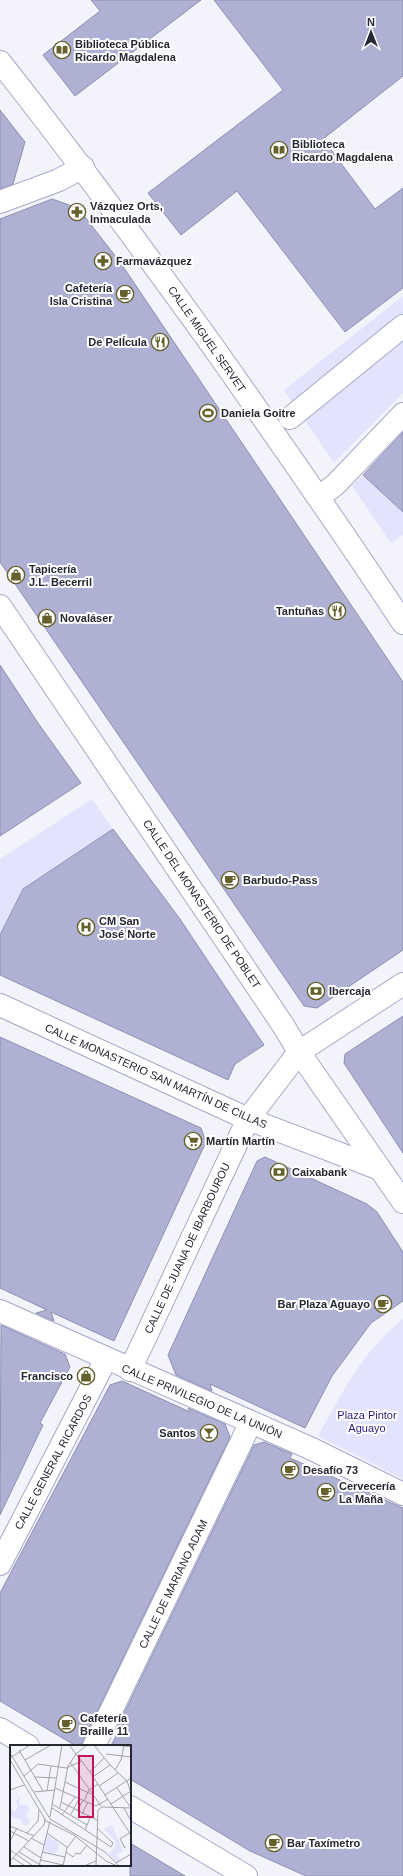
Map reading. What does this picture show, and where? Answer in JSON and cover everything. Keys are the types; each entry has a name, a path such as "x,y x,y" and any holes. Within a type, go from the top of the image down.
{"street":[{"name":"CALLE MIGUEL SERVET","path":"0,62 83,167 319,497 403,623"},
{"path":"0,202 59,180 83,167"},
{"path":"290,418 403,326"},
{"path":"319,497 335,485 403,414"},
{"name":"CALLE DEL MONASTERIO DE POBLET","path":"0,606 283,1025 299,1052 403,1202"},
{"name":"CALLE DE JUANA DE IBARBOUROU","path":"130,1370 248,1119 299,1052 403,984"},
{"name":"CALLE MONASTERIO SAN MARTÍN DE CILLAS","path":"0,1004 248,1119 380,1169"},
{"name":"CALLE PRIVILEGIO DE LA UNIÓN","path":"0,1311 130,1370 312,1449 403,1494"},
{"name":"CALLE GENERAL RICARDOS","path":"0,1564 106,1359"},
{"name":"CALLE DE MARIANO ADAM","path":"94,1745 251,1422"},
{"path":"0,1729 26,1745"},
{"path":"131,1808 246,1876"}],"green space":[{"path":"403,296 403,393 334,463 284,390"},
{"path":"363,475 398,508 403,504 403,535 391,543 352,486"},
{"path":"92,799 113,829 23,889 0,935 0,859"},
{"name":"Plaza Pintor Aguayo","path":"403,1319 403,1479 318,1436 354,1373 376,1345"}],"building":[{"path":"91,0 201,0 75,96 43,55 100,11"},
{"path":"214,0 403,0 403,76 323,139 375,209 403,188 403,288 345,332 237,191 181,235 148,193 283,90"},
{"path":"0,110 25,142 13,184 0,189"},
{"path":"52,199 78,208 120,262 403,682 403,950 317,1008 304,1006 0,562 0,219"},
{"path":"403,432 403,512 363,475"},
{"path":"0,665 38,723 81,783 0,836"},
{"name":"CM San José Norte","path":"113,829 180,919 264,1045 235,1064 228,1080 0,975 0,935 23,889"},
{"path":"403,1016 403,1153 344,1063 345,1054"},
{"path":"0,1037 201,1128 206,1142 114,1341 51,1312 54,1321 36,1313 47,1310 0,1288"},
{"path":"265,1157 367,1204 377,1212 403,1252 403,1301 371,1323 332,1376 305,1428 210,1384 212,1391 176,1375 168,1355 257,1161"},
{"path":"1,1325 65,1354 70,1367 40,1423 43,1425 0,1515"},
{"path":"122,1381 190,1412 188,1408 225,1424 230,1437 82,1743 74,1745 0,1701 0,1593 110,1385"},
{"path":"264,1442 292,1454 290,1458 403,1508 403,1876 306,1876 250,1851 131,1780 131,1745 112,1745 120,1728 116,1730 254,1445"},
{"path":"131,1844 185,1876 130,1876"}],"place":[{"name":"Biblioteca Pública Ricardo Magdalena","path":"62,50"},
{"name":"Biblioteca Ricardo Magdalena","path":"279,150"},
{"name":"Vázquez Orts, Inmaculada","path":"77,212"},
{"name":"Farmavázquez","path":"103,261"},
{"name":"Cafetería Isla Cristina","path":"125,294"},
{"name":"De PelÍcula","path":"160,342"},
{"name":"Daniela Goitre","path":"208,413"},
{"name":"Tapicería J.L. Becerril","path":"16,575"},
{"name":"Tantuñas","path":"337,611"},
{"name":"Novaláser","path":"47,618"},
{"name":"Barbudo-Pass","path":"230,880"},
{"name":"CM San José Norte","path":"86,927"},
{"name":"Ibercaja","path":"316,991"},
{"name":"Martín Martín","path":"193,1141"},
{"name":"Caixabank","path":"279,1172"},
{"name":"Bar Plaza Aguayo","path":"383,1304"},
{"name":"Francisco","path":"86,1376"},
{"name":"Santos","path":"209,1433"},
{"name":"Desafío 73","path":"290,1470"},
{"name":"Cervecería La Maña","path":"326,1492"},
{"name":"Cafetería Braille 11","path":"67,1724"},
{"name":"Bar Taxímetro","path":"274,1843"}]}
